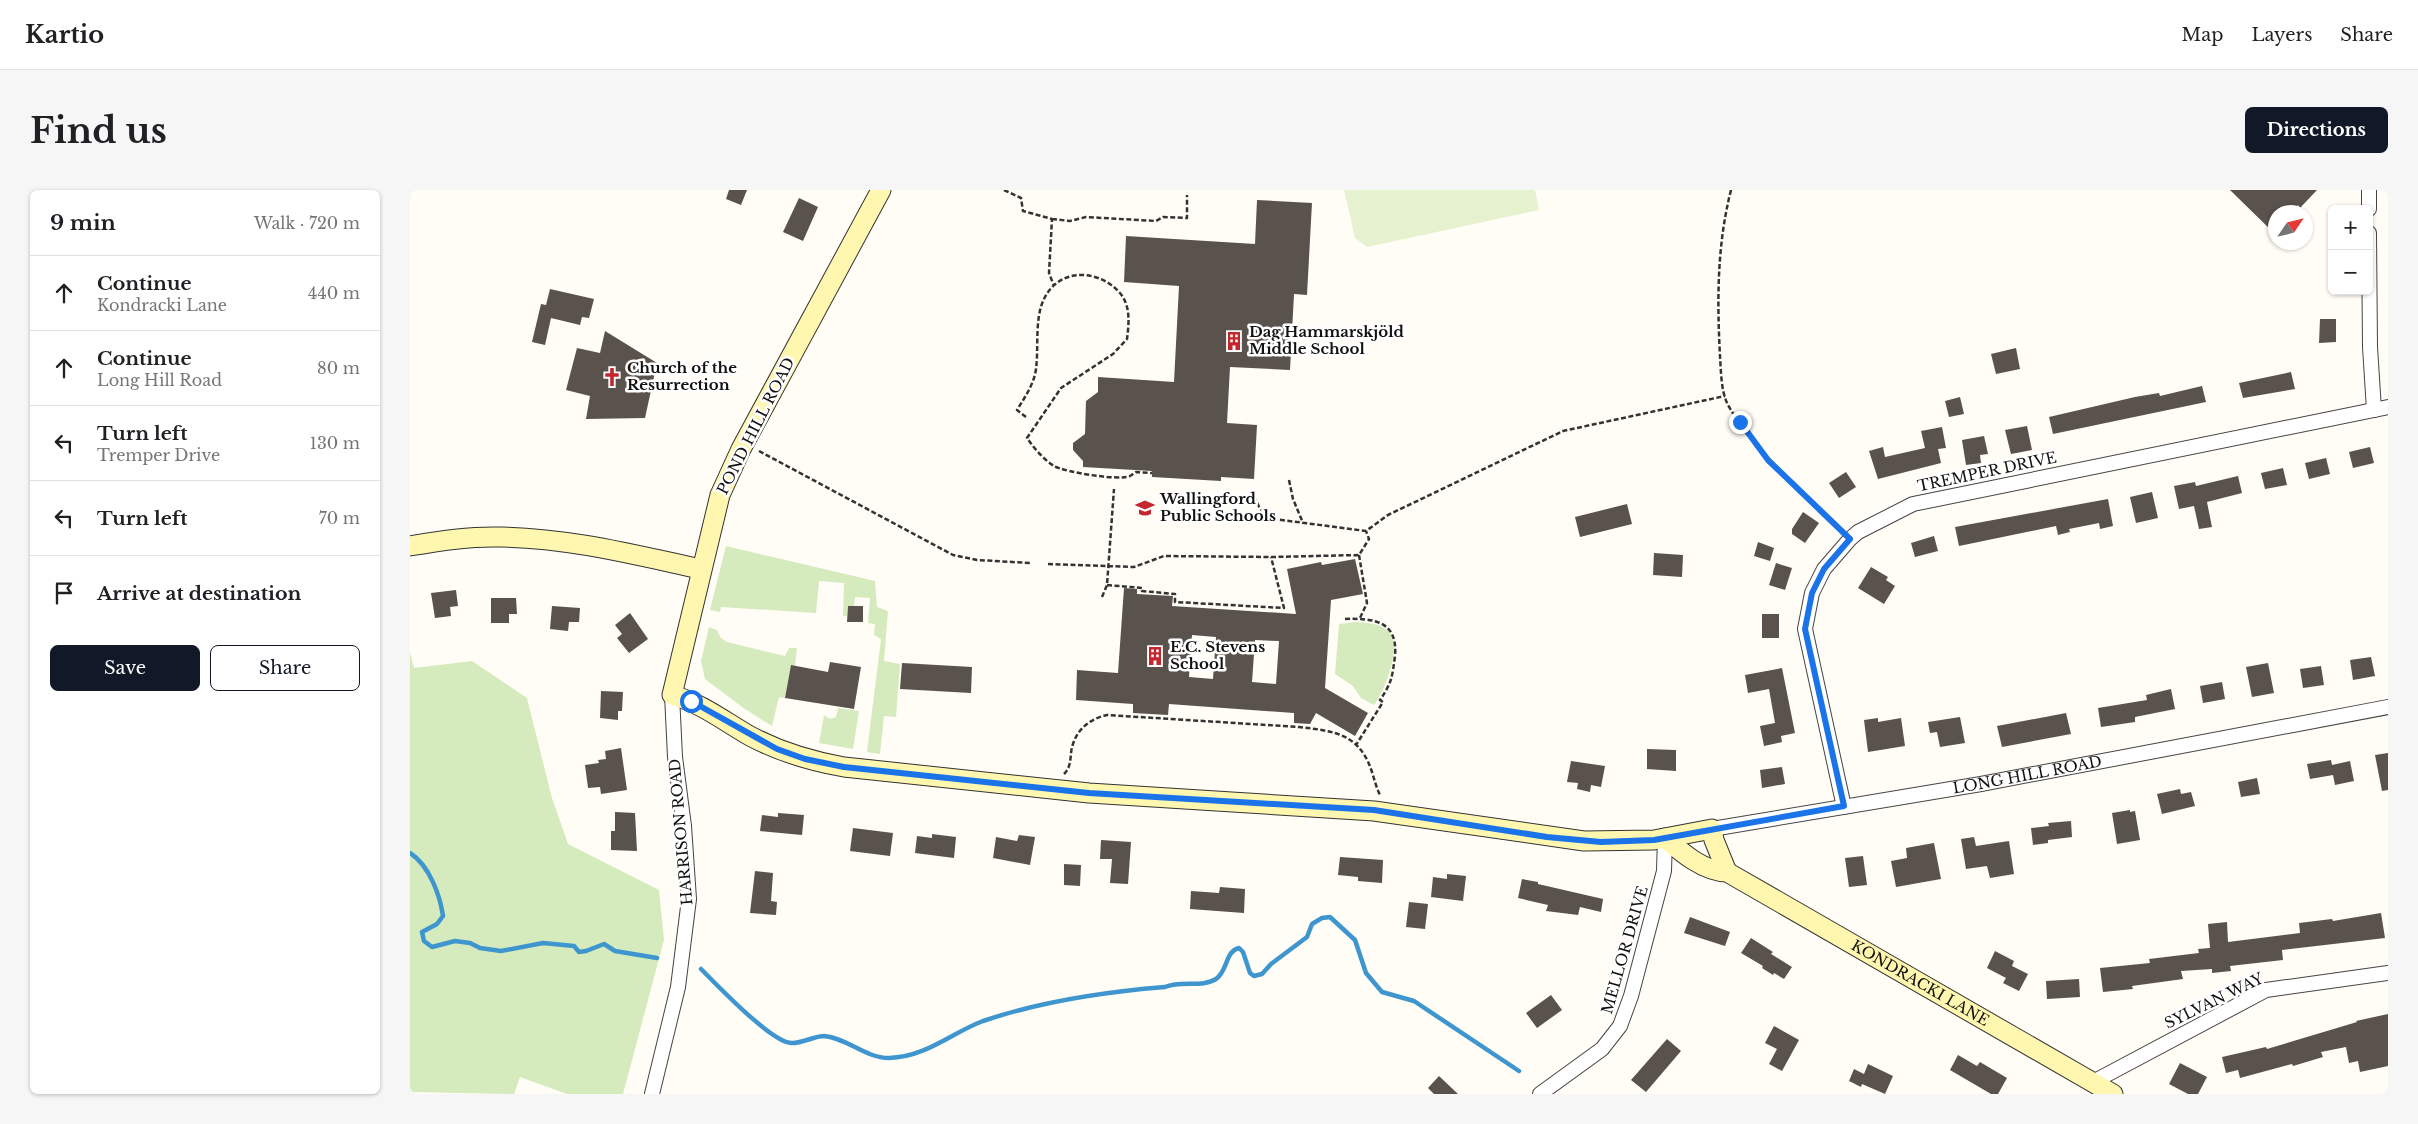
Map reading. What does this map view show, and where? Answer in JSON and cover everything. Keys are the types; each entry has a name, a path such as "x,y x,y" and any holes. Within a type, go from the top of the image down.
{"main road":[{"name":"POND HILL ROAD","path":"701,569 720,495 741,449 882,190"},
{"path":"410,546 444,540 500,537 551,540 606,548 701,569"},
{"name":"HARRISON ROAD","path":"672,694 701,569"},
{"path":"672,694 700,705 749,735 777,749 805,759 844,767 1089,793 1374,810 1584,841 1642,841 1665,838"},
{"path":"1712,829 1714,840 1727,872"},
{"name":"LONG HILL ROAD","path":"1665,838 1712,829"},
{"name":"KONDRACKI LANE","path":"1665,838 1688,856 1714,870 1727,872 2113,1094"}],"street":[{"path":"2369,190 2369,205"},
{"path":"2369,250 2370,347 2374,410"},
{"name":"TREMPER DRIVE","path":"1844,806 1805,629 1812,593 1824,569 1858,532 1912,504 2388,407"},
{"name":"HARRISON ROAD","path":"652,1094 678,987 686,936 689,899 684,826 675,757 672,694"},
{"name":"LONG HILL ROAD","path":"1712,829 1991,782 2388,708"},
{"name":"MELLOR DRIVE","path":"1540,1094 1602,1049 1620,1026 1631,996 1664,871 1665,838"},
{"name":"SYLVAN WAY","path":"2093,1082 2266,990 2388,973"}],"path":[{"path":"1004,190 1021,198 1023,211 1052,219 1070,221 1086,217 1156,221 1163,217 1187,218 1187,195"},
{"path":"1731,190 1724,219 1719,255 1718,316 1727,404 1768,460 1850,539"},
{"path":"1052,219 1049,273 1054,286"},
{"path":"1026,417 1017,410 1030,388 1036,370 1040,314 1044,297 1054,286 1074,274 1097,276 1112,284 1123,297 1128,309 1127,339 1113,354 1061,388 1027,438 1047,460 1063,470 1077,474 1129,477 1136,472 1152,473"},
{"path":"1254,496 1266,515 1274,519 1366,531 1388,515 1563,431 1725,396"},
{"path":"759,451 953,555 978,560 1030,563"},
{"path":"1289,480 1293,499 1303,523"},
{"path":"1102,598 1107,585 1114,489"},
{"path":"1360,618 1367,603 1359,555 1369,539 1366,531"},
{"path":"1048,564 1134,567 1164,556 1271,557 1359,555"},
{"path":"1107,585 1142,588 1142,592 1175,594 1174,602 1284,608 1271,557"},
{"path":"1345,619 1360,618 1388,627 1393,634 1396,645 1392,681 1380,700 1383,702 1356,745"},
{"path":"1061,776 1069,769 1072,744 1078,735 1094,718 1107,715 1324,730 1341,734 1356,745 1370,767 1380,796"}],"green space":[{"path":"1344,190 1535,190 1539,210 1367,247 1355,238"},
{"path":"726,546 875,581 877,607 888,611 884,661 900,664 896,717 884,716 880,754 867,752 881,639 874,635 875,624 868,623 870,598 855,597 854,606 848,606 847,616 843,616 844,583 819,581 816,613 721,607 720,612 710,610"},
{"path":"1356,622 1382,627 1389,632 1393,639 1393,658 1387,680 1374,705 1361,698 1353,686 1335,674 1339,624"},
{"path":"709,627 717,630 721,638 727,642 785,656 789,648 797,648 795,666 791,666 785,698 779,697 772,726 745,709 705,679 701,661"},
{"path":"410,653 414,668 472,661 527,698 552,798 568,844 659,890 664,940 623,1094 567,1094 520,1077 514,1094 410,1092"},
{"path":"838,708 859,711 853,749 819,743 824,715 830,719 836,717"}],"building":[{"path":"729,190 747,190 741,205 726,199"},
{"path":"2230,190 2317,190 2303,205 2268,205 2268,227"},
{"path":"799,198 818,207 803,241 783,232"},
{"name":"Dag Hammarskjöld Middle School","path":"1257,200 1312,203 1307,295 1294,294 1290,370 1230,367 1227,423 1257,425 1254,479 1221,477 1221,481 1152,477 1152,471 1083,467 1083,461 1073,450 1073,443 1085,434 1086,401 1098,392 1098,377 1174,382 1179,286 1124,282 1126,236 1255,244"},
{"path":"550,289 594,299 589,318 582,317 580,325 551,318 545,345 532,342 541,304 546,305"},
{"path":"2320,319 2336,319 2336,342 2319,343"},
{"name":"Church of the Resurrection","path":"605,331 657,363 645,418 586,419 590,396 566,390 577,348 600,353"},
{"path":"2016,348 2020,369 1996,374 1991,354"},
{"path":"2291,372 2295,389 2243,398 2239,383"},
{"path":"2202,386 2206,402 2053,434 2049,417 2135,397 2159,393 2160,396"},
{"path":"1960,397 1964,414 1949,417 1945,401"},
{"path":"2027,426 2032,450 2011,454 2005,430"},
{"path":"1942,427 1946,448 1938,449 1941,463 1878,479 1869,451 1883,447 1885,457 1925,448 1921,431"},
{"path":"1984,436 1988,454 1980,455 1981,463 1966,465 1962,440"},
{"path":"2370,447 2374,463 2353,468 2349,452"},
{"path":"2326,458 2330,474 2309,479 2305,463"},
{"path":"2283,468 2287,485 2265,489 2261,473"},
{"path":"1846,472 1856,487 1839,498 1829,483"},
{"path":"2238,476 2242,493 2207,502 2212,527 2199,529 2194,506 2179,509 2174,486 2195,482 2196,486"},
{"path":"2152,492 2158,518 2136,523 2130,497"},
{"path":"2108,499 2113,526 2100,529 2099,523 2069,529 2070,532 2058,535 2056,526 1959,546 1955,527"},
{"path":"1627,504 1632,524 1580,537 1575,517"},
{"path":"1803,512 1819,523 1805,543 1792,534 1792,529"},
{"path":"1934,536 1938,551 1915,557 1911,543"},
{"path":"1758,542 1774,548 1770,561 1754,556"},
{"path":"1654,553 1683,555 1682,577 1653,575"},
{"name":"E.C. Stevens School","path":"1355,559 1363,594 1331,600 1325,688 1368,713 1355,736 1316,713 1310,724 1294,723 1294,713 1169,704 1168,715 1133,713 1133,704 1076,700 1077,670 1118,673 1124,588 1137,589 1137,594 1173,596 1172,606 1296,614 1287,569 1321,562 1322,565","holes":["1192,635 1216,637 1213,679 1189,677","1255,640 1279,641 1276,684 1252,682"]},
{"path":"1776,563 1792,568 1785,590 1769,585"},
{"path":"1871,567 1888,577 1886,580 1895,586 1884,604 1858,588"},
{"path":"456,590 458,606 450,607 451,616 435,618 431,593"},
{"path":"491,598 516,598 517,614 509,614 509,623 491,623"},
{"path":"552,606 580,608 579,622 569,622 568,631 550,629"},
{"path":"848,606 863,606 863,622 847,622"},
{"path":"630,613 648,639 629,653 617,638 622,634 615,625"},
{"path":"1762,614 1779,614 1779,638 1762,638"},
{"path":"2371,657 2375,676 2353,680 2350,660"},
{"path":"830,662 861,667 854,709 785,698 791,665 828,672"},
{"path":"902,663 972,667 971,693 900,689"},
{"path":"2268,663 2274,693 2252,697 2246,667"},
{"path":"2321,666 2324,685 2303,688 2300,669"},
{"path":"1782,668 1795,733 1781,736 1782,742 1764,746 1760,726 1775,723 1769,689 1748,693 1745,675"},
{"path":"2222,682 2225,699 2203,703 2200,686"},
{"path":"2171,689 2175,709 2135,717 2135,722 2101,727 2098,708 2147,700 2146,695"},
{"path":"601,691 623,692 622,711 618,711 618,720 600,718"},
{"path":"2066,713 2071,734 2002,747 1997,726"},
{"path":"1960,717 1965,743 1940,747 1937,732 1930,733 1928,722"},
{"path":"1878,718 1878,722 1901,718 1905,746 1868,752 1864,720"},
{"path":"621,748 627,790 601,794 600,787 588,788 585,765 599,763 598,760 606,759 605,751"},
{"path":"1647,749 1676,750 1676,771 1647,769"},
{"path":"2388,753 2388,790 2382,791 2375,755"},
{"path":"2331,760 2332,765 2350,761 2354,781 2335,785 2333,775 2310,779 2307,764"},
{"path":"1571,761 1605,766 1601,787 1591,785 1590,792 1577,789 1578,783 1567,782"},
{"path":"1782,767 1785,784 1762,788 1760,770"},
{"path":"2257,778 2260,794 2241,797 2238,782"},
{"path":"2180,789 2181,794 2191,792 2195,806 2162,814 2157,794"},
{"path":"2130,810 2130,812 2135,811 2140,840 2117,844 2112,813"},
{"path":"615,812 635,813 637,851 611,850 611,831 615,831"},
{"path":"778,813 804,815 802,835 760,831 762,815 778,817"},
{"path":"2071,821 2072,837 2048,840 2048,843 2033,845 2031,828 2049,826 2048,823"},
{"path":"853,828 893,833 890,856 850,851"},
{"path":"932,834 956,837 954,858 915,853 917,836 932,838"},
{"path":"1019,835 1035,837 1030,865 993,858 996,837 1017,841"},
{"path":"1974,837 1976,846 2009,841 2014,874 1990,878 1987,866 1966,869 1961,839"},
{"path":"1101,840 1131,842 1128,884 1110,883 1112,859 1100,859"},
{"path":"1934,843 1941,879 1896,887 1891,861 1907,858 1906,848"},
{"path":"1863,856 1867,885 1849,887 1845,858"},
{"path":"1340,857 1383,860 1382,883 1358,881 1358,877 1338,875"},
{"path":"1064,864 1081,865 1080,886 1064,885"},
{"path":"755,871 773,873 771,901 777,902 776,915 750,913"},
{"path":"1447,874 1466,876 1463,901 1431,897 1433,877 1447,879"},
{"path":"1522,879 1603,899 1601,912 1580,907 1578,915 1546,911 1548,905 1518,898"},
{"path":"1220,887 1245,889 1244,913 1190,909 1191,891 1219,893"},
{"path":"1409,902 1428,904 1425,929 1406,927"},
{"path":"2381,913 2385,938 2282,950 2283,960 2230,966 2231,971 2212,973 2212,969 2181,971 2183,979 2132,986 2133,989 2103,992 2100,968 2150,963 2149,959 2199,953 2198,949 2210,948 2208,924 2227,922 2228,942 2300,933 2299,923 2332,919 2333,921"},
{"path":"1690,917 1730,932 1725,946 1684,933"},
{"path":"1751,938 1773,952 1771,954 1792,967 1784,979 1774,973 1773,975 1762,968 1763,966 1741,953"},
{"path":"1995,951 2014,961 2012,966 2028,974 2019,991 2003,983 2006,978 1987,968"},
{"path":"2079,979 2080,997 2047,999 2046,981"},
{"path":"1551,995 1562,1010 1537,1028 1526,1013"},
{"path":"2388,1014 2388,1066 2360,1072 2358,1061 2349,1063 2346,1047 2321,1052 2323,1057 2293,1066 2292,1064 2240,1078 2238,1070 2226,1073 2222,1057 2266,1047 2267,1049 2356,1021"},
{"path":"1774,1026 1799,1040 1782,1071 1769,1064 1777,1049 1765,1043"},
{"path":"1667,1039 1681,1051 1646,1092 1631,1080"},
{"path":"1958,1055 1977,1066 1980,1062 2007,1078 1998,1094 1991,1094 1950,1070"},
{"path":"2180,1063 2207,1077 2198,1094 2188,1094 2169,1084"},
{"path":"1868,1064 1893,1076 1885,1094 1862,1084 1861,1087 1849,1081 1854,1069 1864,1074"},
{"path":"1439,1076 1458,1094 1434,1094 1428,1088"}],"waterway":[{"path":"410,853 417,858 428,873 436,890 443,916 437,924 422,932 424,941 432,947 455,941 470,943 480,948 501,951 543,943 574,946 579,952 604,944 615,951 657,958"},
{"path":"701,969 744,1011 770,1033 782,1040 795,1043 824,1036 840,1040 872,1055 889,1058 902,1057 927,1049 983,1021 1028,1008 1096,995 1178,984 1210,982 1220,975 1231,953 1239,948 1243,952 1250,973 1254,976 1262,974 1271,964 1307,937 1312,924 1322,918 1330,917 1355,940 1366,973 1382,992 1414,1001 1519,1071"}],"place":[{"name":"Dag Hammarskjöld Middle School","path":"1234,341"},
{"name":"Church of the Resurrection","path":"612,377"},
{"name":"Wallingford Public Schools","path":"1145,508"},
{"name":"E.C. Stevens School","path":"1155,656"}],"route":[{"path":"691,701 763,743 792,755 824,764 871,771 1048,790 1374,810 1584,841 1654,840 1844,806 1805,629 1812,593 1824,569 1850,539 1768,460 1740,422"}]}
